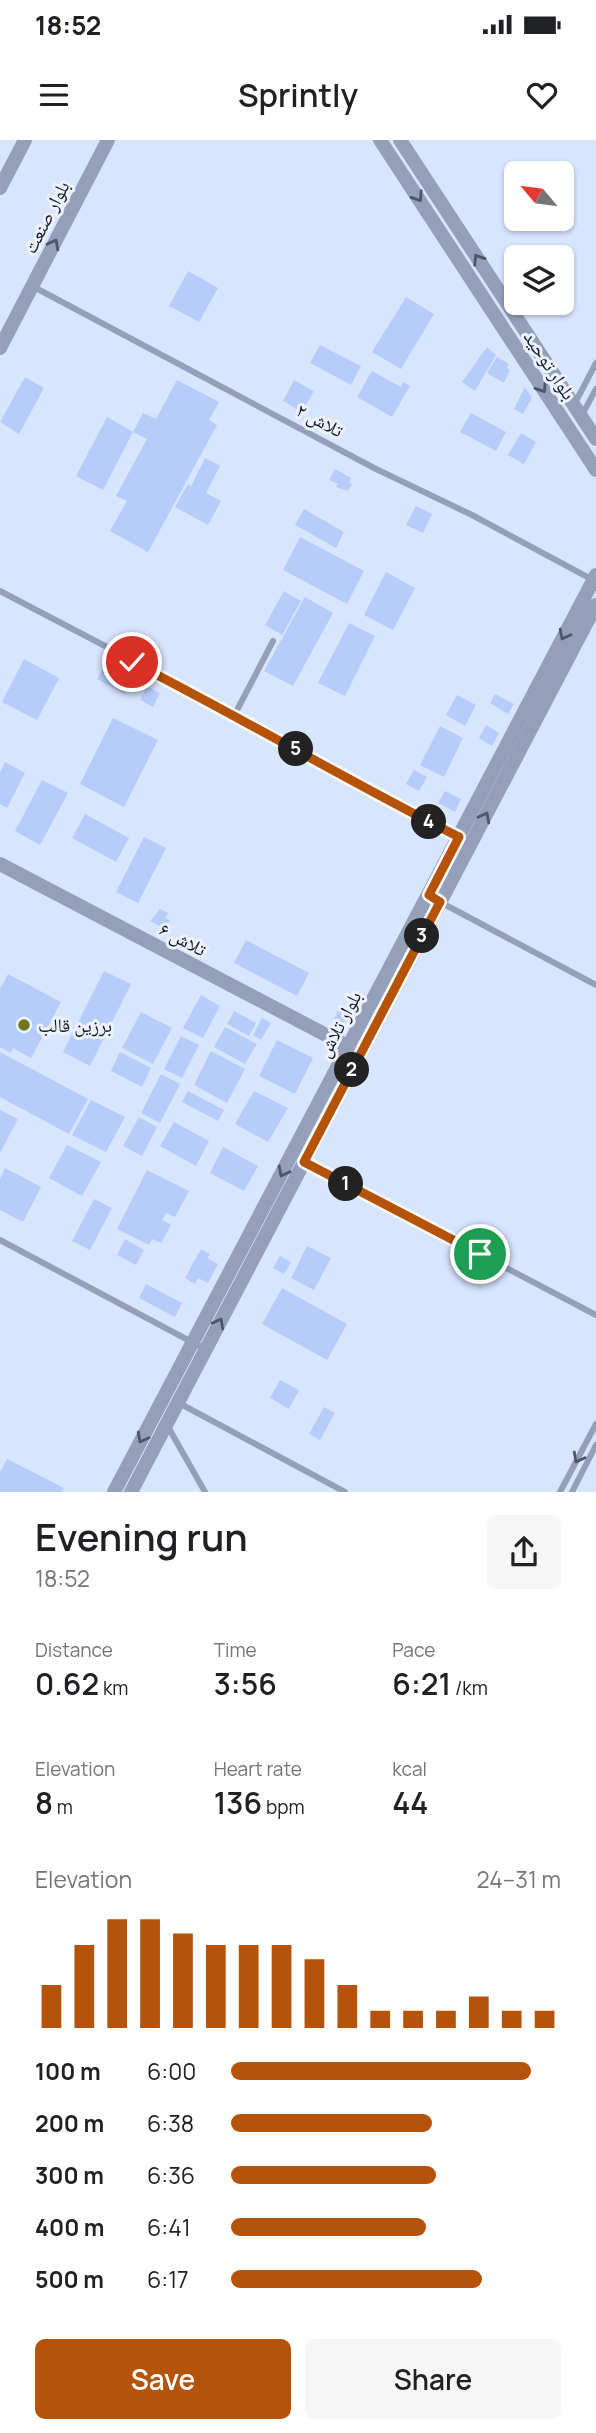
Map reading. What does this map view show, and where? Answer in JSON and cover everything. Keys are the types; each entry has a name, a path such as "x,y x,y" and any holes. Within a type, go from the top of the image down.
{"street":[{"path":"0,188 25,140"},
{"name":"بلوار صنعت","path":"0,348 108,140"},
{"name":"بلوار توحید","path":"380,140 596,470"},
{"name":"بلوار توحید","path":"400,140 596,439"},
{"name":"بلوار تلاش","path":"199,1346 304,1162 595,577"},
{"name":"بلوار تلاش","path":"465,840 596,605"},
{"name":"تلاش ۶","path":"0,864 349,1047"},
{"name":"بلوار تلاش","path":"114,1492 160,1420 349,1047 435,899"},
{"name":"بلوار تلاش","path":"131,1492 160,1420"}],"lane":[{"name":"تلاش ۲","path":"32,286 374,468 595,577"},
{"path":"578,411 596,365"},
{"path":"578,411 596,389"},
{"path":"0,592 235,714 402,808 465,840"},
{"path":"235,714 273,641"},
{"path":"435,899 596,985"},
{"path":"304,1162 596,1315"},
{"path":"0,1240 199,1346"},
{"path":"171,1399 345,1492"},
{"path":"160,1420 205,1492"},
{"path":"560,1492 596,1424"},
{"path":"572,1492 596,1445"}],"building":[{"path":"188,271 218,288 199,322 169,306"},
{"path":"406,297 434,314 401,369 372,352"},
{"path":"320,345 361,366 351,385 310,363"},
{"path":"487,347 496,355 475,391 462,382"},
{"path":"497,357 509,364 507,368 510,370 504,383 487,373"},
{"path":"372,371 401,387 403,382 410,386 392,417 357,397"},
{"path":"25,377 44,388 19,434 0,422"},
{"path":"177,380 219,402 209,420 217,425 148,552 110,531 127,501 116,496 147,439 133,432 143,413 156,419"},
{"path":"294,380 314,391 302,412 283,401"},
{"path":"525,387 532,398 523,414 514,409"},
{"path":"471,413 506,432 496,451 460,432"},
{"path":"107,417 133,432 103,490 76,476"},
{"path":"521,433 536,442 524,464 508,455"},
{"path":"205,458 220,466 206,493 221,501 208,525 175,507 188,484 191,486"},
{"path":"335,469 351,478 349,483 352,484 348,491 336,487 338,484 329,480"},
{"path":"416,506 432,514 423,533 406,525"},
{"path":"304,509 344,532 336,548 295,525"},
{"path":"300,537 364,571 347,604 283,570"},
{"path":"386,572 415,588 393,630 364,615"},
{"path":"284,591 301,601 282,635 265,625"},
{"path":"305,597 333,613 293,686 264,671"},
{"path":"349,623 375,636 345,696 318,683"},
{"path":"24,659 59,678 37,720 2,702"},
{"path":"106,663 134,678 125,694 97,679"},
{"path":"147,686 160,693 153,707 140,700"},
{"path":"495,694 514,704 508,714 490,703"},
{"path":"457,695 476,705 465,726 446,715"},
{"path":"113,718 158,740 124,807 80,784"},
{"path":"486,725 499,733 492,746 479,738"},
{"path":"440,726 463,738 444,777 420,765"},
{"path":"5,762 25,773 7,808 0,804 0,772"},
{"path":"414,770 427,777 419,791 406,784"},
{"path":"42,780 68,793 40,845 15,831"},
{"path":"445,791 461,799 455,812 438,803"},
{"path":"85,814 129,838 116,862 72,838"},
{"path":"144,837 166,848 138,903 116,892"},
{"path":"160,909 168,913 165,918 170,920 165,929 150,921"},
{"path":"246,940 309,973 297,996 234,963"},
{"path":"104,971 131,984 90,1066 63,1052"},
{"name":"برزین قالب","path":"8,974 61,1002 31,1058 13,1048 11,1053 0,1047 0,989"},
{"path":"201,995 220,1006 203,1038 183,1028"},
{"path":"341,1005 351,1010 344,1024 334,1019"},
{"path":"234,1011 256,1023 249,1036 227,1024"},
{"path":"141,1012 172,1028 153,1064 122,1048"},
{"path":"262,1018 271,1023 261,1040 253,1035"},
{"path":"225,1027 257,1044 245,1064 214,1047"},
{"path":"181,1036 199,1045 182,1078 164,1069"},
{"path":"277,1040 313,1058 295,1094 259,1076"},
{"path":"211,1051 245,1069 227,1103 194,1085"},
{"path":"0,1052 88,1099 69,1134 0,1097"},
{"path":"120,1052 151,1068 142,1087 111,1071"},
{"path":"161,1074 180,1084 160,1123 141,1113"},
{"path":"188,1091 224,1110 218,1121 182,1102"},
{"path":"254,1091 288,1108 268,1142 235,1124"},
{"path":"91,1100 125,1117 106,1152 72,1135"},
{"path":"0,1110 18,1119 0,1153"},
{"path":"139,1117 157,1127 142,1156 123,1146"},
{"path":"174,1122 209,1141 196,1166 160,1146"},
{"path":"67,1145 101,1162 82,1196 49,1178"},
{"path":"223,1147 258,1166 244,1191 210,1173"},
{"path":"5,1168 41,1187 23,1222 0,1210 0,1179"},
{"path":"147,1170 189,1191 175,1217 166,1213 162,1220 171,1225 161,1243 152,1239 149,1245 117,1229"},
{"path":"94,1199 112,1208 90,1250 72,1241"},
{"path":"125,1239 144,1250 136,1265 117,1255"},
{"path":"307,1246 331,1258 314,1290 291,1278"},
{"path":"201,1249 210,1254 207,1258 218,1264 208,1283 198,1278 195,1284 185,1278"},
{"path":"280,1256 291,1262 284,1274 273,1268"},
{"path":"146,1284 182,1303 175,1317 139,1298"},
{"path":"282,1288 347,1324 327,1360 262,1324"},
{"path":"280,1380 299,1390 289,1409 270,1398"},
{"path":"324,1407 335,1413 320,1440 309,1434"},
{"path":"7,1459 64,1488 62,1492 0,1492 0,1472"}],"place":[{"name":"برزین قالب","path":"24,1025"}],"route":[{"path":"132,662 235,714 459,837 429,895 440,902 304,1162 480,1254"}]}
